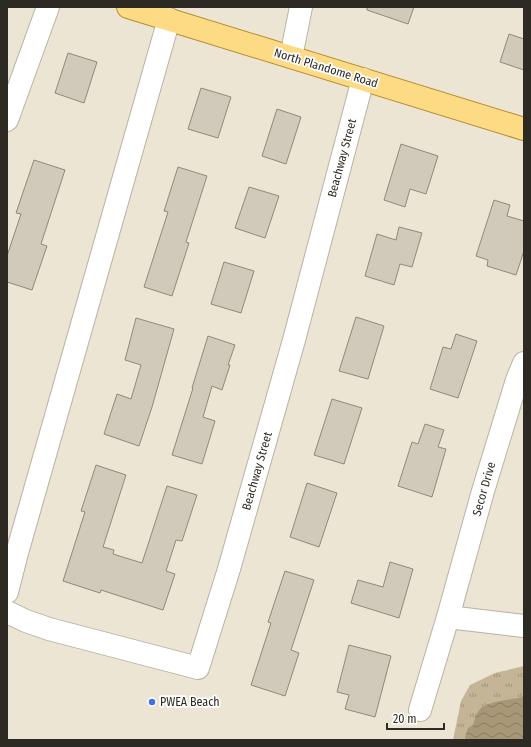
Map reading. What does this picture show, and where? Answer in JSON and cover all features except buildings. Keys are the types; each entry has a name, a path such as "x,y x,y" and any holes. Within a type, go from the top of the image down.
{"main road":[{"name":"North Plandome Road","path":"128,7 524,129"}],"street":[{"path":"7,120 48,7"},
{"path":"291,57 301,7"},
{"path":"7,592 169,19"},
{"name":"Beachway Street","path":"7,612 26,621 49,629 198,668 229,569 292,348 363,79"},
{"name":"Secor Drive","path":"420,710 483,491 517,380 524,363"},
{"path":"448,617 524,626"}],"green space":[{"path":"524,666 524,740 453,740 461,701 470,685 495,673"}],"water":[{"path":"524,697 524,740 466,740 465,737 468,728 473,725 481,708 495,702"}],"place":[{"name":"PWEA Beach","path":"152,702"}]}
